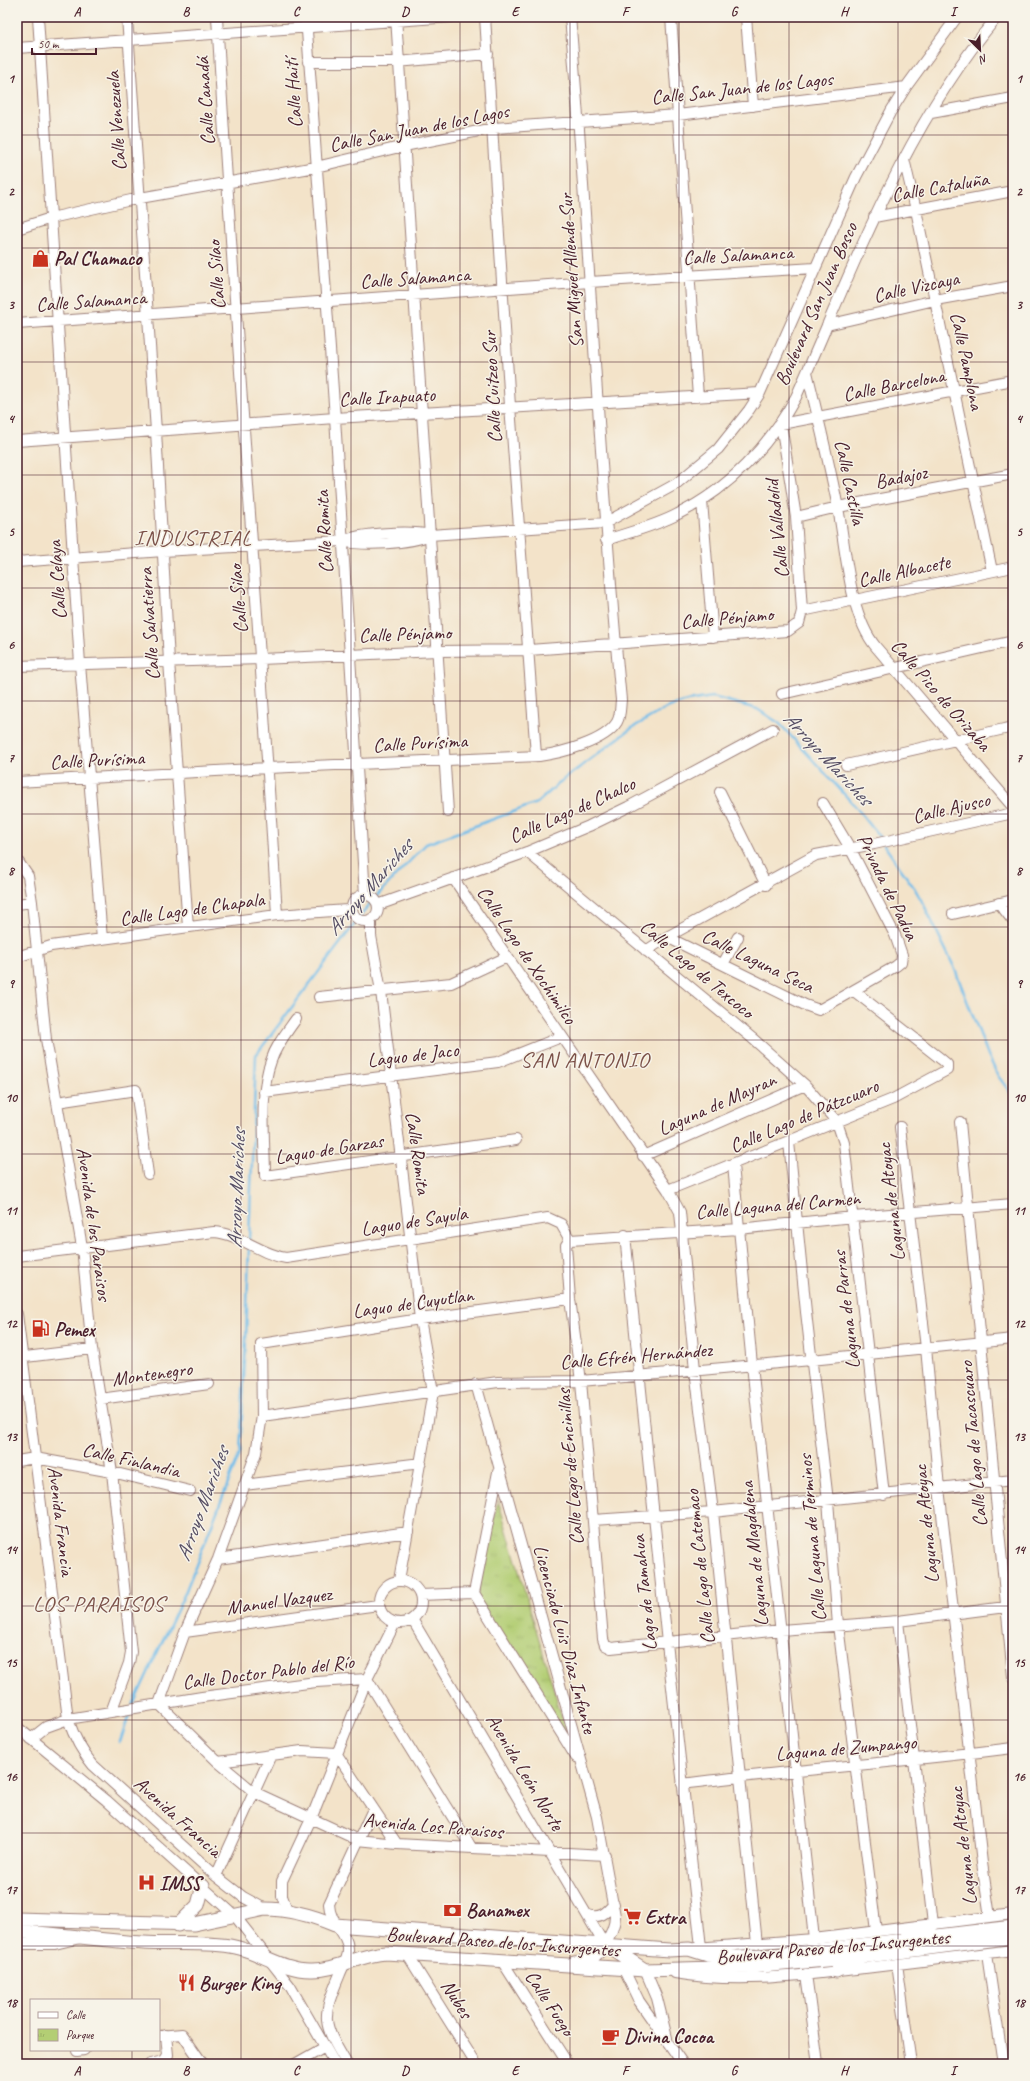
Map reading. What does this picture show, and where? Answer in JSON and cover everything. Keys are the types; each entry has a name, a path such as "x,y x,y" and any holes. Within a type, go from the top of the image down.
{"main road":[{"path":"178,1925 198,1905 202,1886"},
{"name":"Boulevard Paseo de los Insurgentes","path":"17,1919 178,1925 208,1922 265,1909 287,1910 313,1916 335,1925 604,1944 695,1948 708,1955 767,1956 1013,1927"},
{"path":"897,1941 933,1924"},
{"name":"Boulevard Paseo de los Insurgentes","path":"17,1932 84,1936 143,1943 235,1947 270,1960 310,1970 344,1964 373,1954 407,1954 624,1970 751,1967 868,1956 1013,1937"},
{"path":"556,1966 577,1963 588,1959 599,1953 604,1944 651,1970"},
{"path":"836,1971 868,1956"}],"street":[{"name":"Calle Celaya","path":"38,17 80,664 102,939"},
{"name":"Calle Venezuela","path":"127,17 140,198"},
{"name":"Calle Canadá","path":"217,17 228,184"},
{"name":"Calle Haití","path":"306,17 316,166"},
{"path":"17,48 218,35 396,19 451,17"},
{"name":"Calle Cuitzeo Sur","path":"485,17 494,128 510,406 536,755"},
{"name":"San Miguel Allende Sur","path":"570,17 579,122 605,523"},
{"path":"671,17 688,276 698,397"},
{"path":"746,17 753,106"},
{"name":"Boulevard San Juan Bosco","path":"605,523 676,484 700,466 718,449 738,426 760,392 856,177 906,87 957,17"},
{"name":"Boulevard San Juan Bosco","path":"606,540 678,515 702,501 750,461 781,424 807,372 874,217 904,159 962,61 997,17"},
{"path":"396,19 415,297 420,414 430,535 443,760 448,812"},
{"path":"308,62 398,62 488,54"},
{"name":"Calle San Juan de los Lagos","path":"17,229 51,218 140,198 228,184 494,128 678,115 906,87"},
{"path":"931,113 1013,98"},
{"name":"Calle Pamplona","path":"904,159 955,391 992,572"},
{"name":"Calle Romita","path":"316,166 325,302 335,418 349,654 367,895"},
{"name":"Calle Silao","path":"228,184 251,547 261,659 277,915"},
{"name":"Calle Cataluña","path":"874,217 1013,191"},
{"name":"Calle Salvatierra","path":"140,198 156,431 169,661 188,927"},
{"name":"Calle Salamanca","path":"17,324 415,297 590,282 815,268"},
{"name":"Calle Vizcaya","path":"827,325 935,300 1013,286"},
{"name":"Calle Castilla","path":"807,372 838,507 855,599"},
{"name":"Calle Barcelona","path":"781,424 1013,380"},
{"name":"Calle Irapuato","path":"17,441 243,426 335,418 420,414 510,406 698,397 760,392"},
{"name":"Calle Valladolid","path":"781,424 796,517 802,611"},
{"name":"Badajoz","path":"796,517 838,507 1013,474"},
{"path":"702,501 713,637"},
{"path":"17,562 163,551 342,541 353,536 418,532 430,535 605,523"},
{"name":"Calle Purísima","path":"17,782 536,755 562,752 587,742 606,732 617,722 621,700 605,523"},
{"name":"Calle Albacete","path":"802,611 1013,567"},
{"name":"Calle Pico de Orizaba","path":"855,599 862,627 867,637 1013,807"},
{"name":"Calle Pénjamo","path":"17,666 261,659 437,651 529,650 616,645 788,631 799,623 802,611"},
{"path":"782,694 894,667 1013,641"},
{"path":"846,765 1013,728"},
{"name":"Calle Lago de Chalco","path":"378,904 528,852 628,808 773,729"},
{"path":"720,792 766,885"},
{"name":"Privada de Padua","path":"823,803 850,848 895,935 902,955 901,962 896,966 854,992"},
{"name":"Calle Ajusco","path":"646,951 667,937 766,885 816,855 875,844 1013,813"},
{"name":"Calle Lago de Texcoco","path":"528,852 752,1038 805,1085 838,1122"},
{"name":"Avenida de los Paraisos","path":"17,860 28,876 38,949 46,1039 82,1247 92,1349 112,1472 131,1652 129,1663 111,1712"},
{"name":"Calle Lago de Xochimilco","path":"454,878 561,1038 668,1190"},
{"path":"367,895 378,904 378,912 366,920 352,910 354,900 367,895"},
{"path":"953,914 1013,900"},
{"path":"17,904 32,902"},
{"path":"999,903 1013,921"},
{"name":"Calle Lago de Chapala","path":"38,949 277,915 352,910"},
{"name":"Calle Romita","path":"366,920 371,936 380,991 420,1319 433,1392 399,1580"},
{"name":"Calle Laguna Seca","path":"667,937 806,1006 818,1010 821,1010 854,992"},
{"path":"723,964 738,937"},
{"path":"17,958 38,949"},
{"path":"319,997 451,982 507,958"},
{"name":"Calle Lago de Pátzcuaro","path":"668,1190 893,1099 947,1070 947,1066 941,1059 854,992"},
{"path":"264,1092 270,1061 276,1048 296,1019"},
{"name":"Laguo de Jaco","path":"264,1092 498,1062 561,1038"},
{"name":"Laguna de Mayran","path":"643,1156 805,1085"},
{"path":"57,1102 136,1090 148,1174"},
{"name":"Laguo de Garzas","path":"264,1092 265,1176 516,1140"},
{"name":"Laguna de Parras","path":"838,1122 844,1143 884,1495"},
{"name":"Calle Lago de Tacascuaro","path":"960,1122 982,1341 994,1482 1010,1607 1013,1677"},
{"name":"Laguna de Atoyac","path":"900,1127 926,1348 939,1488 971,1754 982,1863 990,1917"},
{"name":"Calle Laguna de Terminos","path":"789,1142 811,1360 828,1501 838,1625 876,1931"},
{"name":"Laguna de Magdalena","path":"733,1165 752,1365 814,1939"},
{"name":"Calle Lago de Catemaco","path":"668,1190 678,1205 683,1231 695,1370 713,1512 757,1944"},
{"name":"Calle Laguna del Carmen","path":"570,1240 683,1231 739,1229 853,1217 1013,1204"},
{"name":"Laguo de Sayula","path":"17,1256 214,1232 236,1237 278,1257 286,1258 548,1218 561,1224 570,1240"},
{"name":"Lago de Tamahua","path":"625,1235 682,1784 695,1948"},
{"name":"Calle Lago de Encinillas","path":"570,1240 566,1245 570,1299 581,1381 603,1639 605,1645 611,1648 667,1643"},
{"name":"Laguo de Cuyutlan","path":"262,1416 261,1344 420,1319 570,1299"},
{"name":"Avenida Francia","path":"17,1314 20,1358 35,1458 68,1719 80,1749 93,1766 216,1876 243,1897 265,1909"},
{"name":"Calle Efrén Hernández","path":"262,1416 433,1392 476,1384 524,1381 581,1381 811,1360 982,1341 1013,1339"},
{"path":"20,1358 92,1349"},
{"name":"Montenegro","path":"100,1399 209,1384"},
{"name":"Licenciado Luis Díaz Infante","path":"476,1384 555,1665 581,1765 597,1817 614,1904 615,1924 611,1934 604,1944"},
{"path":"159,1704 185,1632 218,1559 256,1453 262,1416"},
{"name":"Calle Finlandia","path":"17,1461 35,1458 112,1472 190,1492"},
{"path":"244,1485 421,1463"},
{"path":"499,1470 474,1593 581,1765"},
{"path":"593,1520 713,1512 767,1505 828,1501 1013,1480"},
{"path":"218,1559 408,1532"},
{"path":"399,1580 412,1584 420,1595 420,1608 412,1619 407,1622 395,1623 384,1617 378,1604 381,1591 386,1585 399,1580"},
{"path":"420,1595 474,1593"},
{"name":"Manuel Vazquez","path":"185,1632 378,1604"},
{"path":"667,1643 781,1630 898,1621 1010,1607"},
{"name":"Avenida León Norte","path":"412,1619 604,1944"},
{"path":"898,1621 933,1924"},
{"path":"287,1910 282,1896 282,1881 310,1819 367,1679 395,1623"},
{"name":"Calle Doctor Pablo del Río","path":"31,1740 46,1726 68,1719 159,1704 316,1682 367,1679 471,1847"},
{"name":"Avenida Los Paraisos","path":"159,1704 218,1762 254,1792 358,1840 552,1854 605,1855"},
{"path":"17,1727 106,1800 235,1916 290,1986 335,2064"},
{"name":"Laguna de Zumpango","path":"682,1784 971,1754 1013,1748"},
{"path":"218,1762 302,1751 336,1753"},
{"path":"336,1753 397,1844"},
{"path":"216,1876 271,1755"},
{"path":"347,2064 331,2038 327,2024 326,2012 348,1954 348,1947 343,1934 335,1925 329,1911 331,1898 373,1809"},
{"path":"588,1915 594,1917 603,1914 614,1904"},
{"name":"Boulevard Paseo de los Insurgentes","path":"695,1948 814,1939 1013,1914"},
{"path":"17,1944 55,1944 84,1936"},
{"name":"Boulevard Paseo de los Insurgentes","path":"651,1970 702,1978 726,1979 836,1971 1013,1950"},
{"name":"Nubes","path":"407,1954 476,2064"},
{"path":"986,1954 1003,2064"},
{"name":"Calle Fuego","path":"502,1961 568,2064"},
{"path":"897,1964 911,2064"},
{"path":"624,1970 643,2007 656,2028 666,2038"},
{"path":"651,1970 666,2038 679,2063"},
{"path":"806,1974 818,2064"},
{"path":"150,2064 164,2061 168,2055 163,2036 182,2034 203,2064"},
{"path":"295,2064 324,2047"}],"green space":[{"path":"498,1500 569,1741 476,1601"}],"waterway":[{"name":"Arroyo Mariches","path":"249,1240 256,1055 372,901 426,844 537,803 564,779 632,728 666,708 687,701 713,697 757,709 779,723 856,807 882,840"},
{"name":"Arroyo Mariches","path":"884,845 915,889 924,905 954,967 988,1055 998,1076 1013,1096"},
{"name":"Arroyo Mariches","path":"133,1705 185,1593 240,1453 249,1247"},
{"name":"Arroyo Mariches","path":"120,1742 130,1712"}],"place":[{"name":"Pal Chamaco","path":"41,258"},
{"name":"Pemex","path":"41,1329"},
{"name":"IMSS","path":"146,1883"},
{"name":"Banamex","path":"453,1910"},
{"name":"Extra","path":"632,1917"},
{"name":"Burger King","path":"186,1983"},
{"name":"Divina Cocoa","path":"611,2036"}],"district":[{"name":"INDUSTRIAL","path":"193,538"},
{"name":"SAN ANTONIO","path":"585,1060"},
{"name":"LOS PARAISOS","path":"99,1604"}]}
